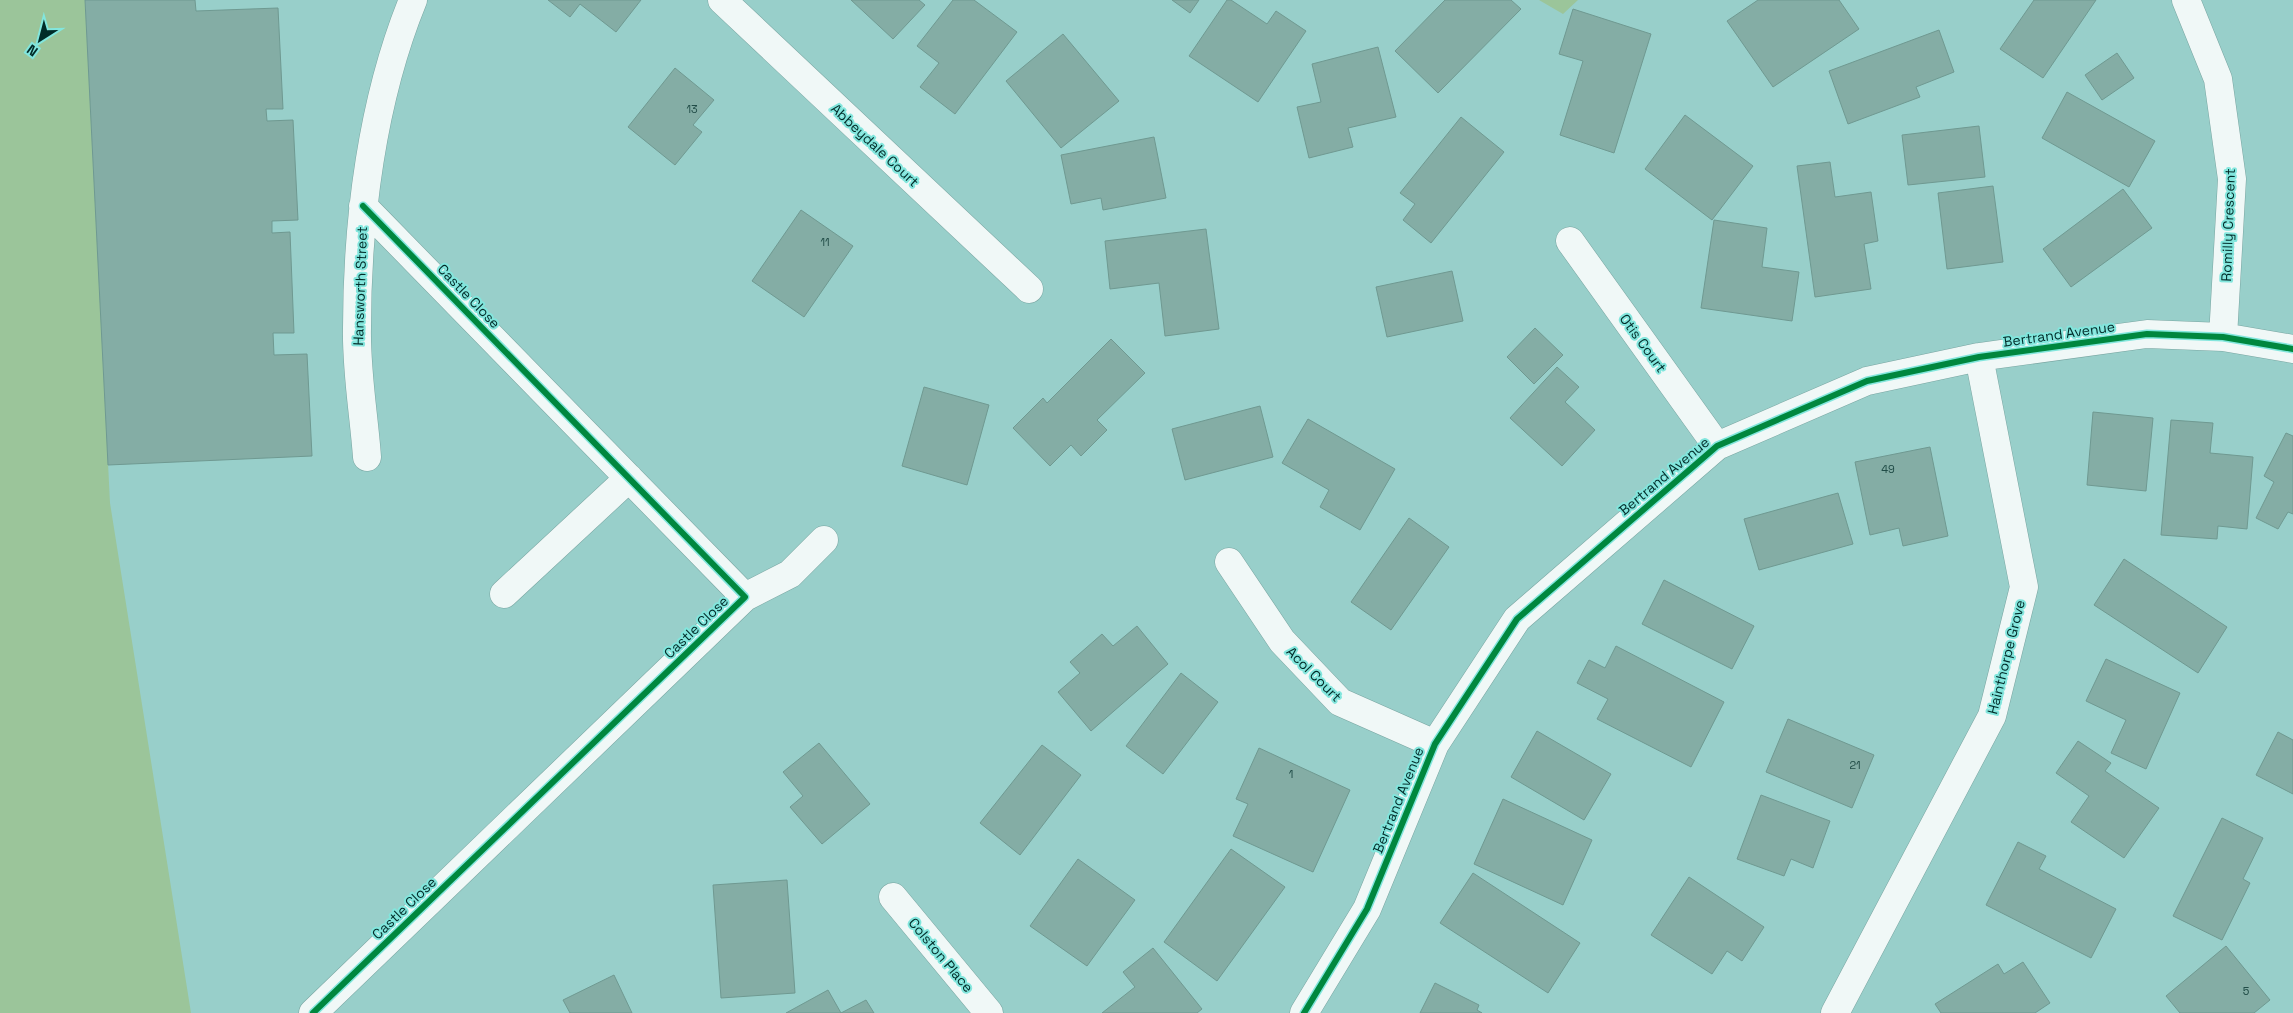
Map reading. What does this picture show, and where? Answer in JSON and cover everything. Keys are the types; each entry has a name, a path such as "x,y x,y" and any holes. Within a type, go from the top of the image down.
{"street":[{"name":"Hansworth Street","path":"367,457 356,330 363,206 383,92 413,0"},
{"name":"Abbeydale Court","path":"722,0 1029,289"},
{"name":"Romilly Crescent","path":"2186,0 2218,79 2232,179 2223,337"},
{"name":"Castle Close","path":"313,1013 745,597 363,206"},
{"name":"Otis Court","path":"1570,241 1716,446"},
{"name":"Bertrand Avenue","path":"1304,1013 1367,909 1435,744 1517,619 1716,446 1867,381 1979,357 2147,334 2223,337 2293,349"},
{"name":"Hainthorpe Grove","path":"1836,1013 1992,716 2024,587 1979,357"},
{"path":"504,594 629,478"},
{"path":"745,597 790,574 824,540"},
{"name":"Acol Court","path":"1229,562 1282,641 1340,702 1435,744"},
{"name":"Colston Place","path":"893,897 989,1013"}],"green space":[{"path":"0,0 85,0 110,503 191,1013 0,1013"},
{"path":"1539,0 1578,0 1563,14"}],"building":[{"path":"85,0 195,0 196,11 278,8 283,109 266,109 267,121 293,120 298,220 272,221 272,233 290,232 294,333 273,333 274,355 307,354 312,456 108,465"},
{"path":"548,0 641,0 616,32 580,4 570,17"},
{"path":"851,0 919,0 925,5 893,39"},
{"path":"953,0 974,0 1017,32 955,114 920,87 939,63 917,46"},
{"path":"1172,0 1199,0 1190,13"},
{"path":"1227,0 1231,0 1267,24 1276,11 1306,31 1258,102 1189,56"},
{"path":"1445,0 1511,0 1521,9 1438,93 1395,51"},
{"path":"1758,0 1839,0 1859,29 1773,87 1727,21"},
{"path":"2034,0 2096,0 2043,78 2000,49"},
{"path":"1573,9 1651,34 1614,153 1560,135 1583,61 1559,54"},
{"path":"1939,30 1954,72 1916,87 1920,97 1848,124 1829,71"},
{"path":"1063,34 1119,101 1061,148 1006,81"},
{"path":"1378,47 1396,117 1348,128 1353,147 1309,158 1297,107 1321,102 1312,64"},
{"path":"2117,53 2134,78 2102,100 2085,75"},
{"path":"675,68 714,100 693,125 702,132 675,165 628,127"},
{"path":"2067,92 2155,141 2129,187 2042,138"},
{"path":"1685,115 1753,166 1712,220 1645,169"},
{"path":"1461,117 1504,152 1431,243 1403,220 1415,204 1400,193"},
{"path":"1979,126 1985,177 1908,185 1902,135"},
{"path":"1154,137 1166,198 1103,210 1101,198 1071,204 1061,155"},
{"path":"1830,162 1835,197 1871,192 1878,241 1864,244 1871,289 1815,297 1797,166"},
{"path":"1993,186 2003,262 1947,269 1938,193"},
{"path":"2123,189 2152,228 2071,287 2043,249"},
{"path":"801,210 853,246 804,317 752,281"},
{"path":"1714,220 1767,228 1762,267 1799,272 1792,321 1701,308"},
{"path":"1206,229 1219,329 1165,336 1159,283 1110,289 1105,241"},
{"path":"1452,271 1463,321 1387,337 1376,287"},
{"path":"1535,328 1563,355 1534,384 1507,357"},
{"path":"1111,339 1145,373 1097,420 1107,430 1081,456 1071,445 1050,466 1013,428 1043,398 1047,403"},
{"path":"1557,367 1579,387 1565,402 1595,430 1562,466 1510,418"},
{"path":"924,387 989,405 967,485 902,466"},
{"path":"1260,406 1273,457 1185,480 1172,429"},
{"path":"2093,412 2153,418 2146,491 2087,485"},
{"path":"1308,419 1395,469 1360,530 1320,507 1329,490 1282,463"},
{"path":"2171,420 2213,423 2210,453 2253,457 2247,529 2218,526 2217,539 2161,535"},
{"path":"2286,433 2293,436 2293,514 2288,512 2278,529 2256,518 2274,482 2264,476"},
{"path":"1930,447 1948,536 1903,546 1899,528 1870,535 1855,462"},
{"path":"1838,493 1853,544 1759,570 1744,519"},
{"path":"1409,518 1449,547 1391,630 1351,602"},
{"path":"2124,559 2227,627 2198,673 2094,605"},
{"path":"1664,580 1754,626 1732,669 1642,624"},
{"path":"1137,626 1168,664 1091,731 1058,692 1080,673 1070,662 1102,634 1113,646"},
{"path":"1616,646 1724,702 1691,767 1597,719 1608,699 1577,683 1589,660 1605,668"},
{"path":"2106,659 2180,693 2146,769 2111,753 2126,720 2086,701"},
{"path":"1181,673 1218,702 1163,774 1126,746"},
{"path":"1788,719 1874,755 1852,808 1766,772"},
{"path":"1537,731 1611,774 1584,820 1511,777"},
{"path":"2278,732 2293,740 2293,794 2256,775"},
{"path":"2078,741 2111,763 2105,771 2159,808 2124,858 2071,822 2089,796 2056,773"},
{"path":"819,743 870,804 822,844 790,807 803,796 783,772"},
{"path":"1042,745 1081,775 1020,855 980,823"},
{"path":"1259,748 1350,790 1313,872 1233,836 1248,804 1236,799"},
{"path":"1761,795 1830,821 1813,868 1791,859 1784,876 1737,859"},
{"path":"1503,799 1592,840 1563,905 1474,864"},
{"path":"2222,818 2263,838 2243,879 2250,883 2222,940 2173,916"},
{"path":"2018,842 2046,856 2039,869 2116,909 2091,958 1986,905"},
{"path":"1231,849 1285,887 1217,981 1164,942"},
{"path":"1078,859 1135,900 1087,966 1030,926"},
{"path":"1473,873 1580,943 1548,993 1440,923"},
{"path":"1689,877 1764,927 1742,961 1727,951 1712,974 1651,935"},
{"path":"787,880 795,993 721,998 713,885"},
{"path":"2226,946 2270,1000 2254,1013 2180,1013 2166,996"},
{"path":"1153,948 1202,1009 1197,1013 1102,1013 1135,987 1123,972"},
{"path":"2023,962 2050,1003 2035,1013 1941,1013 1935,1004 1998,964 2004,974"},
{"path":"614,975 632,1013 570,1013 563,1000"},
{"path":"1435,983 1479,1005 1477,1010 1482,1013 1420,1013"},
{"path":"828,990 841,1013 786,1013"},
{"path":"866,1000 874,1013 841,1013"}],"cycle path":[{"path":"313,1013 745,597 363,206"},
{"path":"1304,1013 1367,909 1435,744 1517,619 1717,446 1867,381 1979,357 2147,334 2223,337 2293,349"}]}
